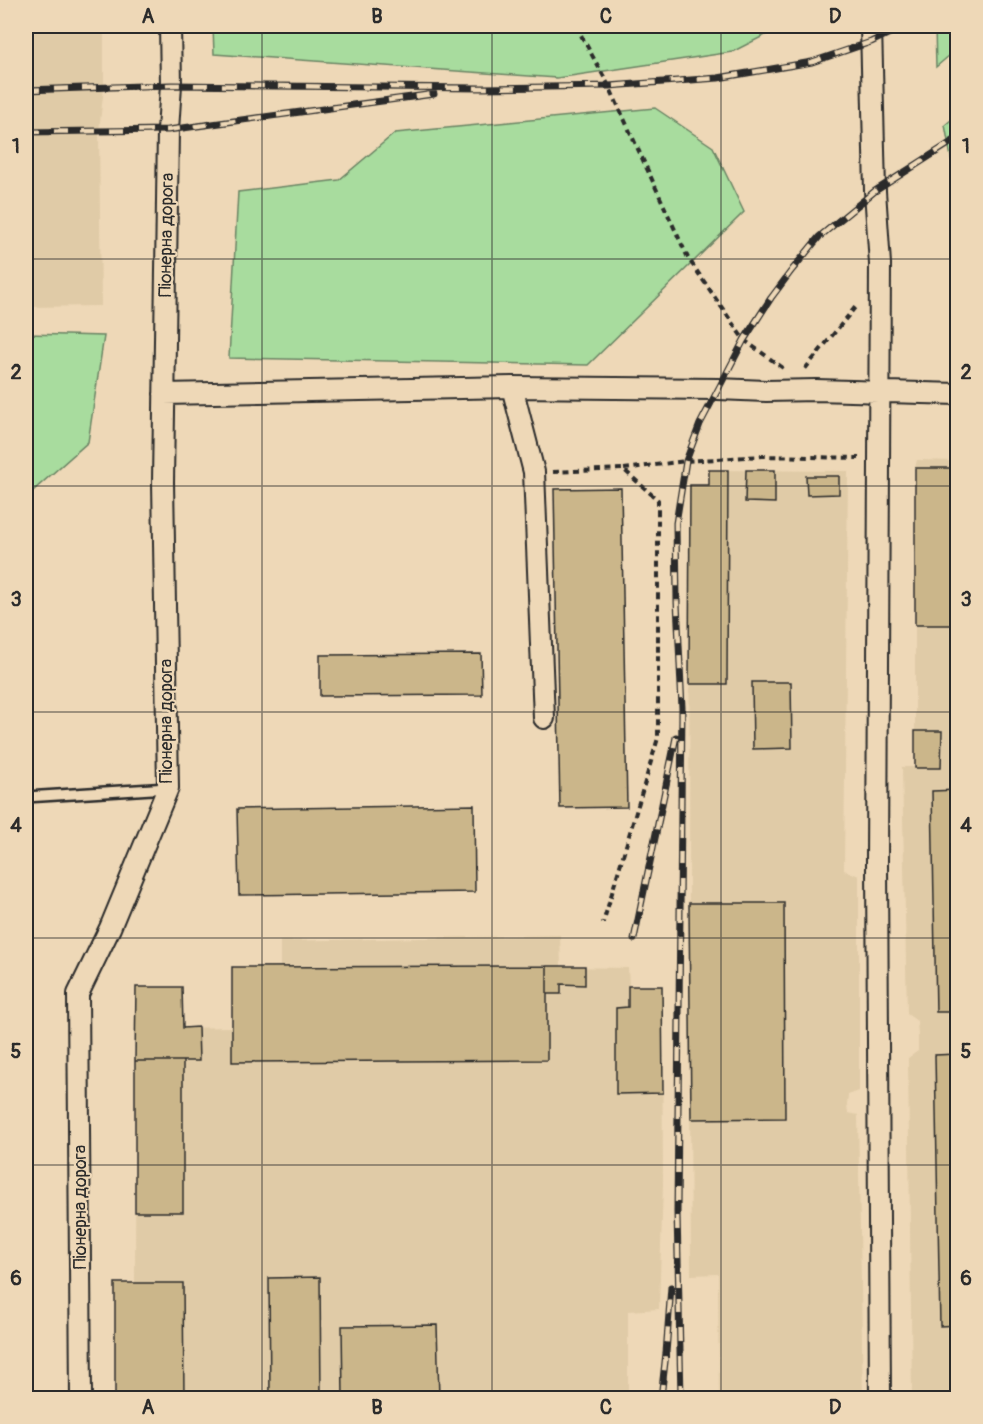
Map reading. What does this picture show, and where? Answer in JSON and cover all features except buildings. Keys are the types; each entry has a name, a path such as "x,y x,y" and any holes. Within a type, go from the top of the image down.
{"street":[{"name":"Піонерна дорога","path":"81,1398 78,994 110,928 168,788 163,482 168,130 171,85 170,26"},
{"path":"871,26 875,191 880,264 877,863 880,1398"},
{"path":"164,394 512,387 957,394"},
{"path":"512,387 534,472 544,718"}],"lane":[{"path":"26,797 168,788"}],"path":[{"path":"576,26 609,86 688,258 744,340 797,379 816,390"},
{"path":"797,379 858,304"},
{"path":"686,461 700,424 718,389"},
{"path":"534,472 623,469 686,461 762,456 879,459"},
{"path":"603,923 658,738 658,500 623,469"}],"shaded area":[{"path":"26,26 104,26 104,87 99,131 101,306 26,307"},
{"path":"917,460 957,461 957,1398 912,1398 908,1058 918,1051 918,1036 917,1021 907,1014 902,767 915,767 915,468"},
{"path":"709,470 848,471 844,870 859,876 859,1091 848,1095 847,1104 848,1113 858,1115 863,1398 719,1398 718,1274 691,1275 690,485 709,485"},
{"path":"560,935 561,967 628,968 629,986 662,986 663,1184 659,1309 628,1311 628,1398 115,1398 115,1283 135,1283 136,987 182,987 183,1028 232,1027 232,967 280,967 280,941"}],"green space":[{"path":"213,26 783,26 732,52 557,78 214,54"},
{"path":"935,26 958,26 957,49 936,67"},
{"path":"655,108 713,147 744,212 588,365 229,358 238,192 339,180 395,133"},
{"path":"957,115 958,176 955,179 945,125"},
{"path":"26,334 104,336 88,442 26,497"}],"railway":[{"path":"26,90 171,85 482,88 609,86 718,78 812,62 871,42 904,26"},
{"path":"26,132 168,130 434,94"},
{"path":"681,1398 677,1212 682,708 676,523 686,461 700,424 744,340 771,298 819,237 875,191 958,138"},
{"path":"634,939 676,737"},
{"path":"661,1398 671,1287"}]}
